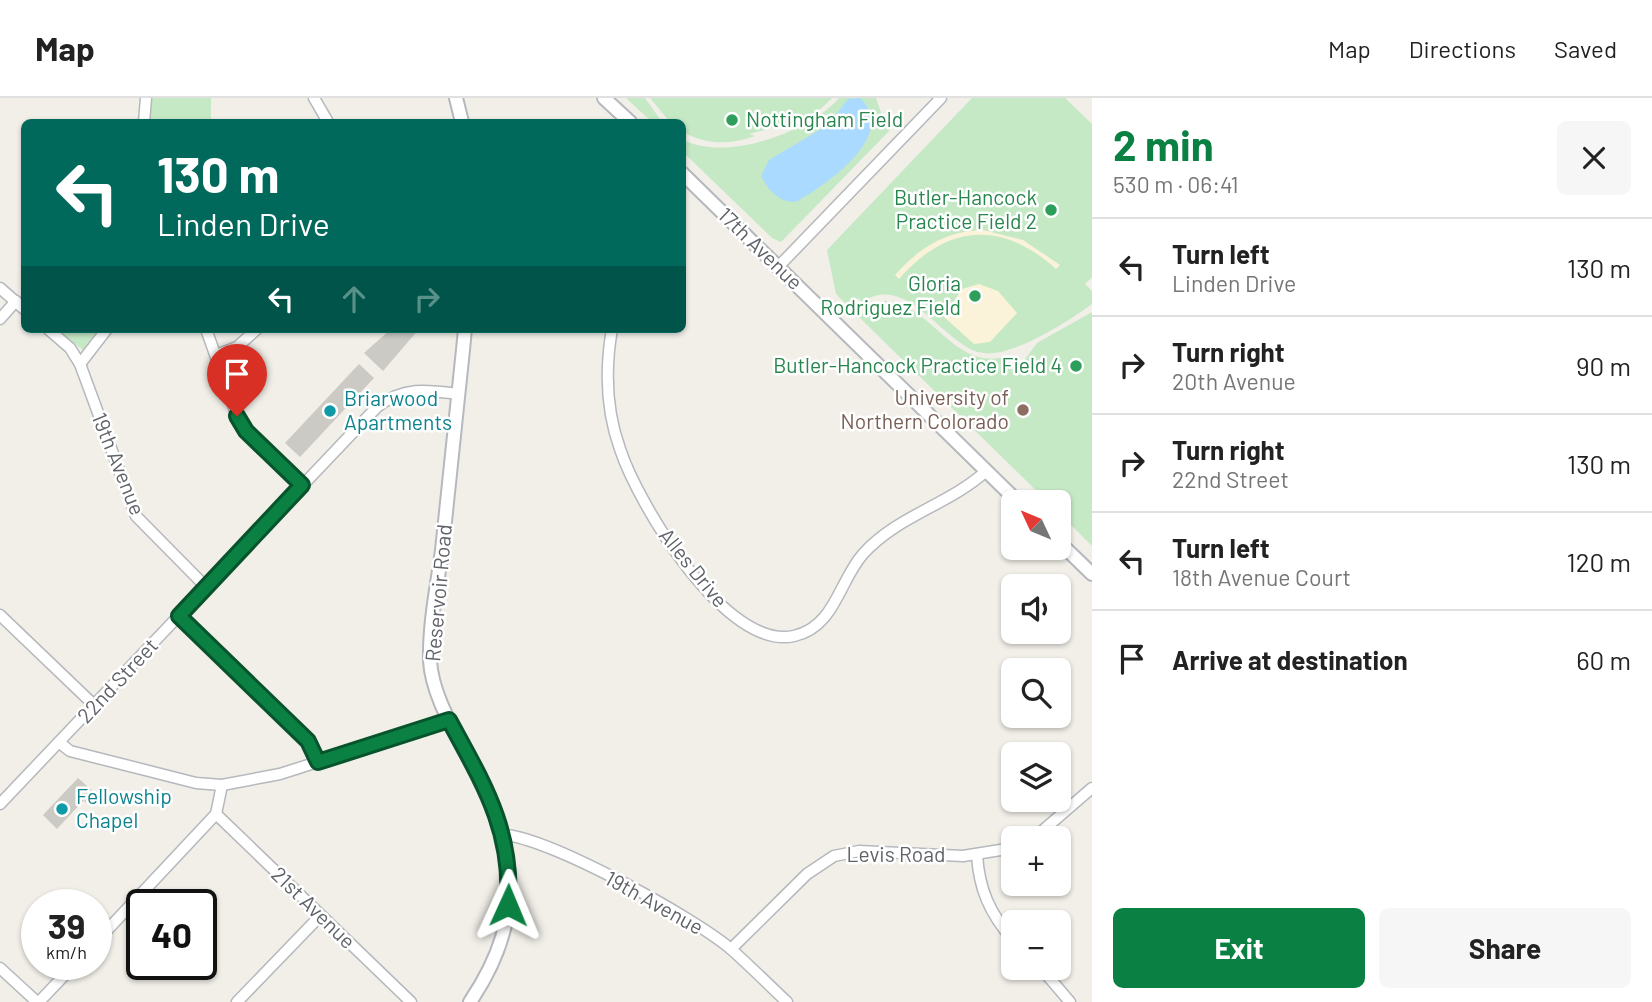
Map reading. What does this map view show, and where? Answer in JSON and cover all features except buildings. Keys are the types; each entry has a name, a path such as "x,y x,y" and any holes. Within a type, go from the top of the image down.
{"street":[{"path":"144,119 146,98"},
{"path":"314,98 326,119"},
{"path":"456,98 461,119"},
{"path":"604,98 627,119"},
{"path":"778,267 941,98"},
{"name":"17th Avenue","path":"686,177 1005,490"},
{"path":"0,288 21,306"},
{"path":"0,319 16,301"},
{"name":"19th Avenue","path":"52,333 69,348 80,364 136,516 206,587"},
{"path":"80,364 104,333"},
{"path":"208,333 237,416 246,431 302,485"},
{"path":"216,355 237,347 253,333"},
{"name":"Reservoir Road","path":"465,333 430,662 449,720 497,815 504,835 509,881 505,929 491,970 470,1002"},
{"name":"Alles Drive","path":"612,333 607,380 614,427 628,470 651,514 679,554 733,615 755,631 772,636 804,633 830,611 860,557 893,527 971,484 985,472"},
{"name":"22nd Street","path":"0,804 389,397 416,390 459,394"},
{"path":"1071,554 1092,574"},
{"path":"0,615 95,706"},
{"path":"179,616 308,741 318,762"},
{"path":"60,743 70,751 145,771 196,783 222,785 280,774 449,720"},
{"path":"112,925 216,814 222,785"},
{"path":"1048,826 1092,788"},
{"name":"21st Avenue","path":"216,814 411,1002"},
{"name":"19th Avenue","path":"504,835 523,836 570,856 693,923 731,949 787,1002"},
{"name":"Levis Road","path":"731,949 807,874 834,856 859,851 977,855 1001,850"},
{"path":"977,855 978,877 991,913 1001,925"},
{"path":"237,1002 320,915"},
{"path":"0,968 38,1002 59,980"},
{"path":"1051,980 1070,1002"}],"green space":[{"path":"150,98 211,98 211,119 148,119"},
{"path":"626,98 645,98 660,119 649,119"},
{"name":"Nottingham Field","path":"650,98 832,98 804,118 749,134 755,136 727,142 709,141 686,133 686,119 668,119"},
{"path":"839,98 876,98 886,127 892,122 895,125 781,242 772,238 686,155 686,141 700,146 720,148 742,146 788,132 826,111"},
{"path":"972,98 1065,98 1092,124 1092,277 1085,284 1092,291 1092,304 1025,344 996,353 984,353 969,348 911,303 895,296 879,295 862,302 858,298 849,307 836,294 827,250"},
{"path":"885,301 902,305 918,314 959,348 974,356 991,359 1011,355 1005,362 1015,373 1037,343 1092,312 1092,546 1071,525 1071,490 1036,490 859,317 869,308 866,306"},
{"path":"62,333 95,333 83,350"}],"sand":[{"path":"983,230 1023,240 1060,265 1056,269 1036,253 1015,242 995,236 975,235 936,247 899,279 895,275 914,256 934,242 957,234"},
{"path":"979,284 998,291 1017,313 990,342 974,344 944,317 962,289"}],"water":[{"path":"860,98 870,112 871,127 865,142 854,157 841,171 798,201 786,201 776,195 761,176 769,160 828,125 848,99"}],"place":[{"name":"Nottingham Field","path":"732,120"},
{"name":"Butler-Hancock Practice Field 2","path":"1051,210"},
{"name":"Gloria Rodriguez Field","path":"975,296"},
{"name":"Butler-Hancock Practice Field 4","path":"1076,366"},
{"name":"University of Northern Colorado","path":"1023,410"},
{"name":"Briarwood Apartments","path":"330,411"},
{"name":"Fellowship Chapel","path":"62,809"}],"route":[{"path":"237,416 246,431 302,485 179,616 308,741 318,762 449,720 497,815 504,835 509,881 508,905"}]}
